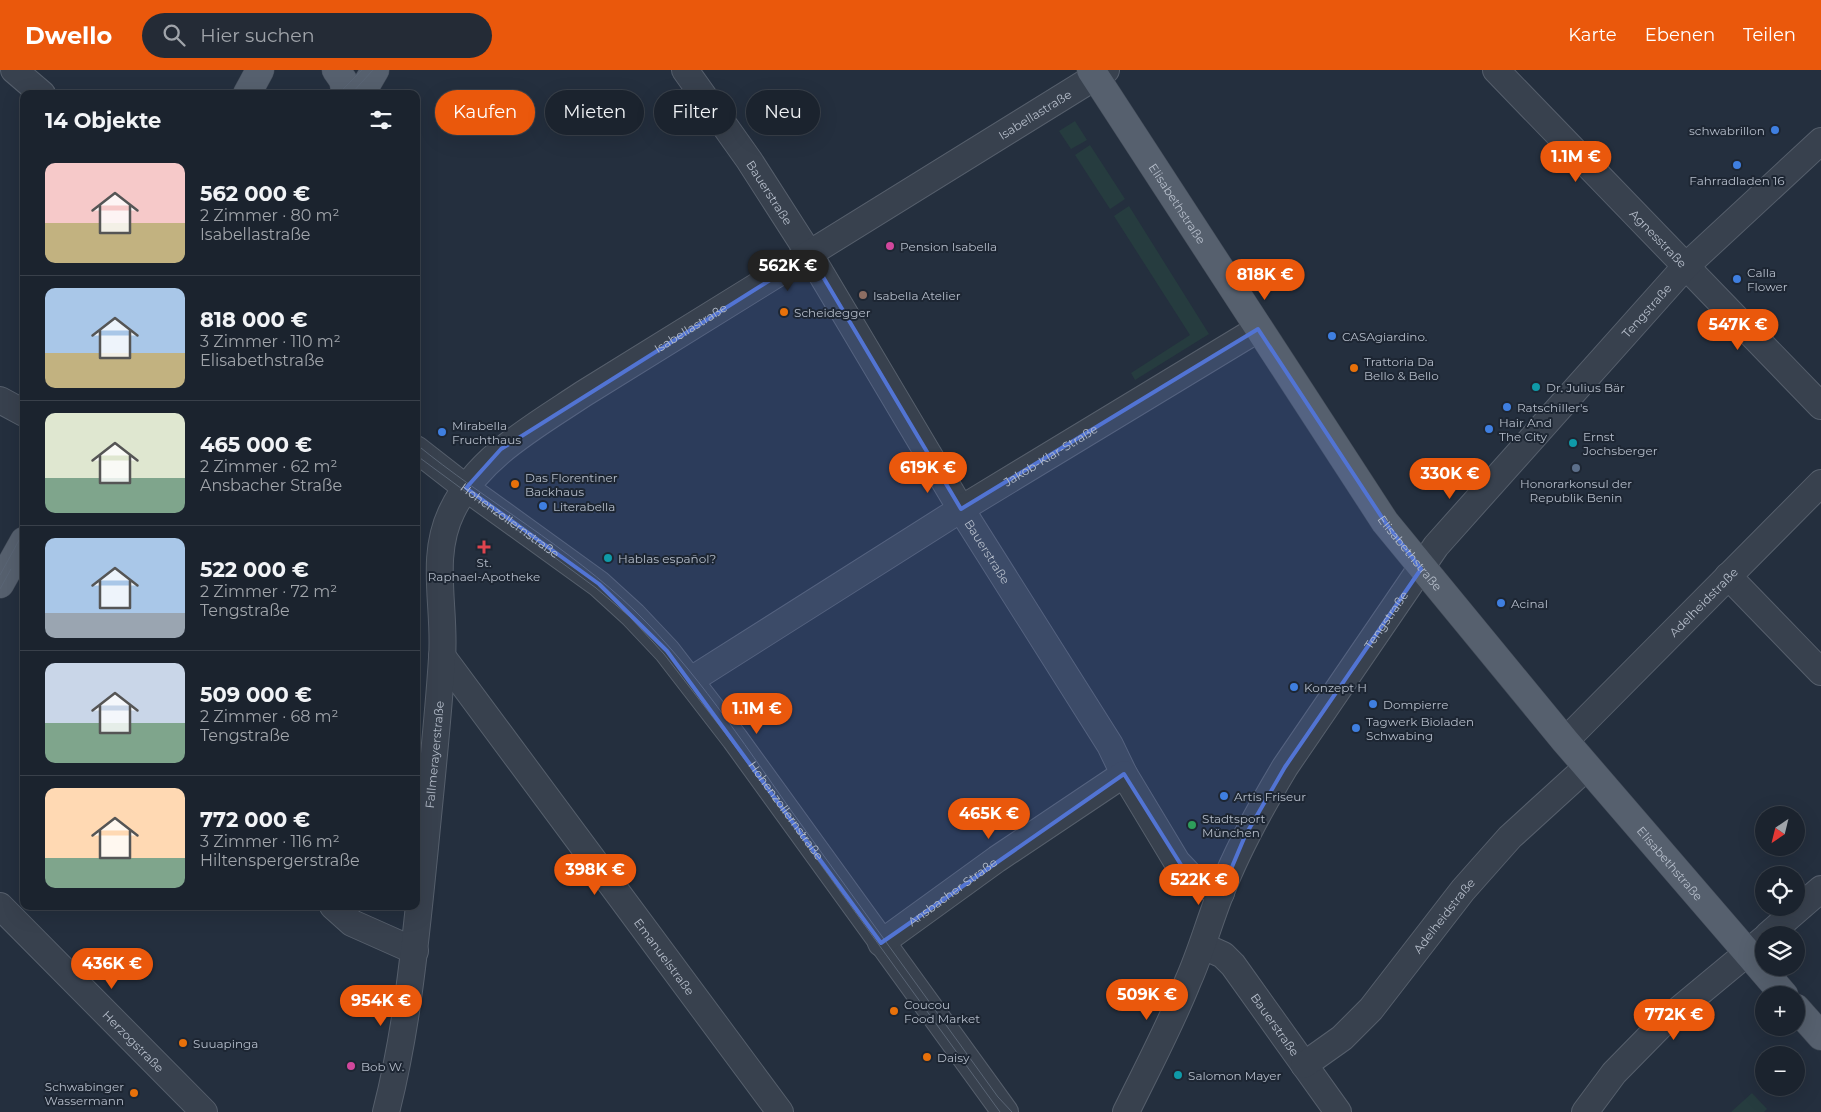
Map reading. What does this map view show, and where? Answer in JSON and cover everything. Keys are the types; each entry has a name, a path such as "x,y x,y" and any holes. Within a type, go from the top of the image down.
{"main road":[{"path":"336,70 343,80 345,90"},
{"path":"362,90 375,70"},
{"name":"Elisabethstraße","path":"1097,72 1258,329 1385,522 1587,767 1755,946"},
{"path":"0,584 20,548"},
{"path":"1805,1018 1821,1036"}],"street":[{"path":"14,70 37,90"},
{"name":"Agnesstraße","path":"1496,70 1821,406"},
{"name":"Bauerstraße","path":"690,72 750,160 810,255 961,509 1110,745 1124,774 1183,869 1195,881 1220,893"},
{"name":"Isabellastraße","path":"466,488 501,449 583,394 810,255 1097,72"},
{"name":"Tengstraße","path":"1126,1112 1203,946 1220,893 1246,836 1285,767 1436,546 1685,267 1821,141"},
{"name":"Jakob-Klar-Straße","path":"691,680 961,509 1258,329"},
{"path":"0,400 20,412"},
{"name":"Hohenzollernstraße","path":"420,453 614,597 668,651 1005,1112"},
{"name":"Adelheidstraße","path":"1565,741 1821,483"},
{"name":"Fallmerayerstraße","path":"420,896 442,656 441,538 452,510 466,488"},
{"path":"1728,576 1821,672"},
{"name":"Emanuelstraße","path":"442,656 780,1112"},
{"name":"Adelheidstraße","path":"1304,1065 1342,1038 1371,1009 1464,890 1510,838 1587,767"},
{"name":"Ansbacher Straße","path":"882,943 997,859 1124,774"},
{"path":"1779,926 1821,890"},
{"name":"Herzogstraße","path":"0,906 195,1109"},
{"path":"337,910 352,923 415,951"},
{"name":"Fallmerayerstraße","path":"386,1112 415,951 419,910"},
{"name":"Bauerstraße","path":"1203,946 1222,955 1233,965 1338,1112"},
{"path":"1585,1112 1614,1073 1664,1022 1755,946"}],"highlighted area":[{"path":"810,255 961,509 1258,329 1385,522 1421,569 1285,767 1245,836 1221,893 1188,876 1124,774 881,943 667,651 599,584 466,488 501,449"}],"green space":[{"path":"1075,121 1087,140 1071,149 1059,131"},
{"path":"1090,145 1125,199 1110,209 1075,155"},
{"path":"1129,206 1209,334 1135,380 1131,373 1190,335 1114,216"},
{"path":"1752,1093 1767,1109 1764,1112 1731,1112"}],"tram line":[{"path":"342,90 362,70"},
{"path":"355,90 373,70"},
{"path":"420,447 583,566 610,588 657,633 717,706 998,1097 1012,1112"},
{"path":"420,458 596,588 630,617 664,654 732,742 1000,1112"},
{"path":"0,575 20,538"},
{"path":"0,589 11,569"}],"place":[{"name":"schwabrillon","path":"1775,130"},
{"name":"Fahrradladen 16","path":"1737,165"},
{"name":"Pension Isabella","path":"890,246"},
{"name":"Calla Flower","path":"1737,279"},
{"name":"Isabella Atelier","path":"863,295"},
{"name":"Scheidegger","path":"784,312"},
{"name":"CASAgiardino.","path":"1332,336"},
{"name":"Trattoria Da Bello & Bello","path":"1354,368"},
{"name":"Dr. Julius Bär","path":"1536,387"},
{"name":"Ratschiller's","path":"1507,407"},
{"name":"Hair And The City","path":"1489,429"},
{"name":"Mirabella Fruchthaus","path":"442,432"},
{"name":"Ernst Jochsberger","path":"1573,443"},
{"name":"Honorarkonsul der Republik Benin","path":"1576,468"},
{"name":"Das Florentiner Backhaus","path":"515,484"},
{"name":"Literabella","path":"543,506"},
{"name":"St. Raphael-Apotheke","path":"484,547"},
{"name":"Hablas español?","path":"608,558"},
{"name":"Acinal","path":"1501,603"},
{"name":"Konzept H","path":"1294,687"},
{"name":"Dompierre","path":"1373,704"},
{"name":"Tagwerk Bioladen Schwabing","path":"1356,728"},
{"name":"Artis Friseur","path":"1224,796"},
{"name":"Stadtsport München","path":"1192,825"},
{"name":"Coucou Food Market","path":"894,1011"},
{"name":"Suuapinga","path":"183,1043"},
{"name":"Daisy","path":"927,1057"},
{"name":"Bob W.","path":"351,1066"},
{"name":"Salomon Mayer","path":"1178,1075"},
{"name":"Schwabinger Wassermann","path":"134,1093"}]}
